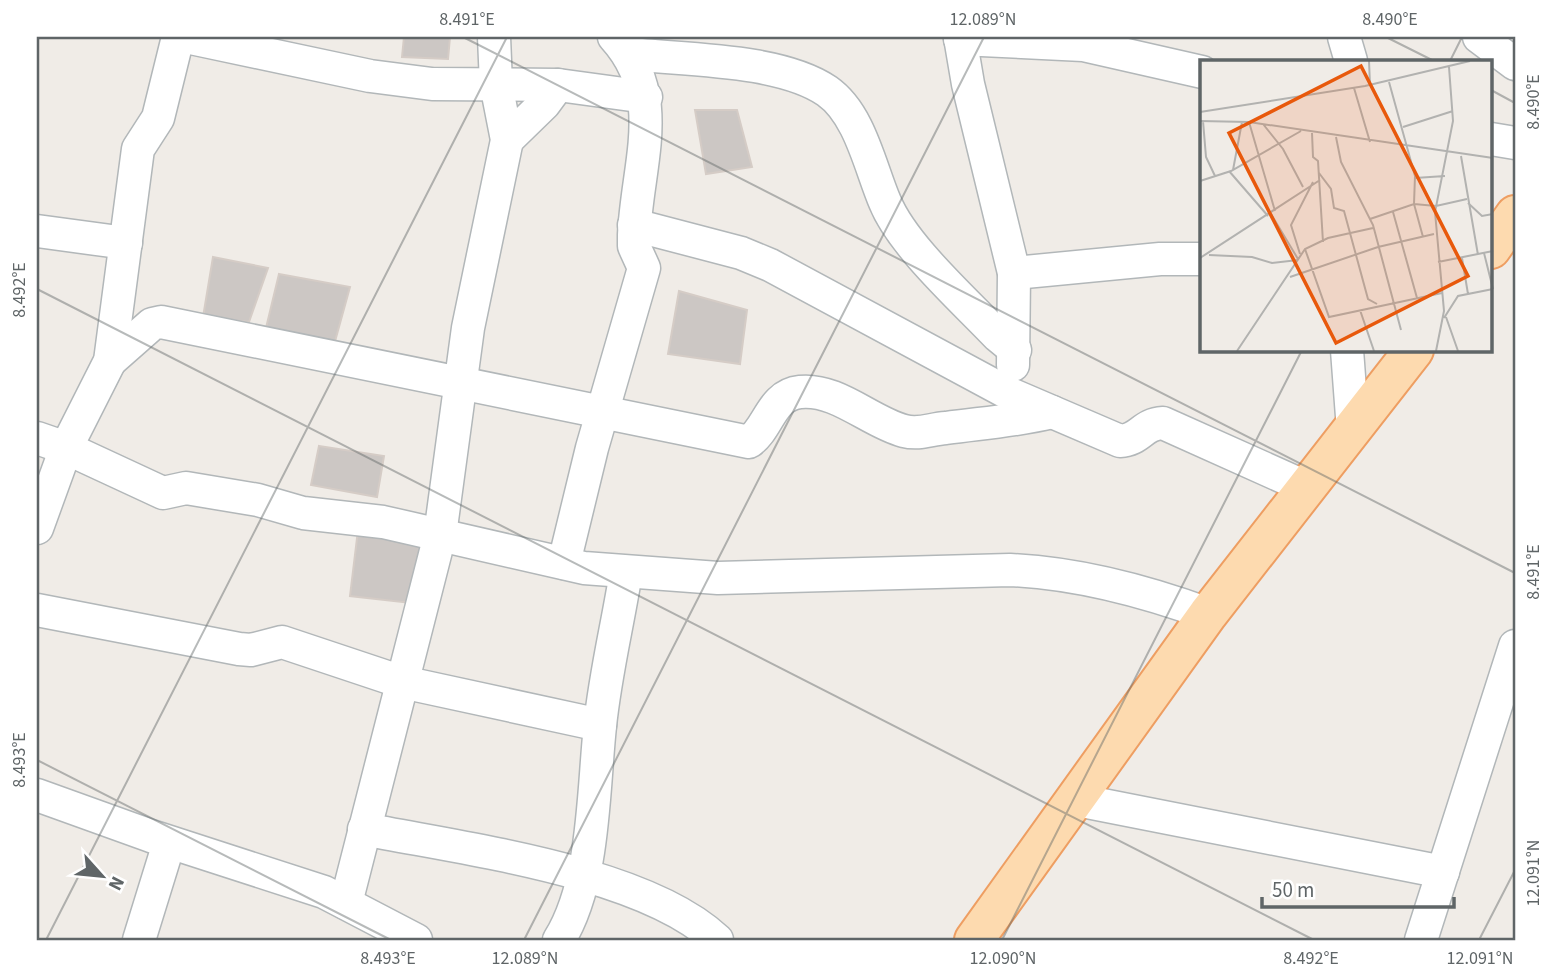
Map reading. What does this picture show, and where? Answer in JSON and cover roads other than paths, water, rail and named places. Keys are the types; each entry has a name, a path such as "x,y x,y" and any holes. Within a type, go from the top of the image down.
{"main road":[{"path":"974,940 1208,614 1412,352"}],"street":[{"path":"110,361 138,149 158,118 178,37"},
{"path":"186,37 370,76 432,85 558,85 646,97"},
{"path":"346,903 440,535 468,328 507,140 496,85 494,37"},
{"path":"1344,37 1351,60"},
{"path":"1479,37 1515,64"},
{"path":"1009,393 1015,350 1014,273 968,84 960,38 1083,45 1200,72"},
{"path":"622,46 776,70 803,78 827,92 843,106 851,120 887,207 904,234 998,336 1015,350"},
{"path":"564,563 603,412 645,268 634,246 634,225 646,97 622,46"},
{"path":"507,140 544,104 558,85"},
{"path":"1492,139 1515,143"},
{"path":"634,225 741,253 769,265 1009,393 1120,441 1130,441 1149,424 1163,423 1308,488"},
{"path":"37,231 126,243"},
{"path":"1014,273 1160,259 1200,259"},
{"path":"37,528 51,443 110,361 152,324 161,322 749,442 760,435 780,399 800,392 824,395 874,420 921,434 943,428 1013,422 1052,412"},
{"path":"1347,352 1353,430"},
{"path":"51,443 163,494 186,488 258,500 303,513 383,523 564,563 626,572 718,578 1046,571 1149,592 1208,614"},
{"path":"559,940 582,874 596,800 600,725 626,572"},
{"path":"37,610 239,649 251,650 282,642 402,682 600,725"},
{"path":"1421,940 1515,646"},
{"path":"37,795 169,843 324,891 416,940"},
{"path":"1077,800 1443,872"},
{"path":"364,829 582,874 658,902 717,940"},
{"path":"139,940 169,843"}]}
